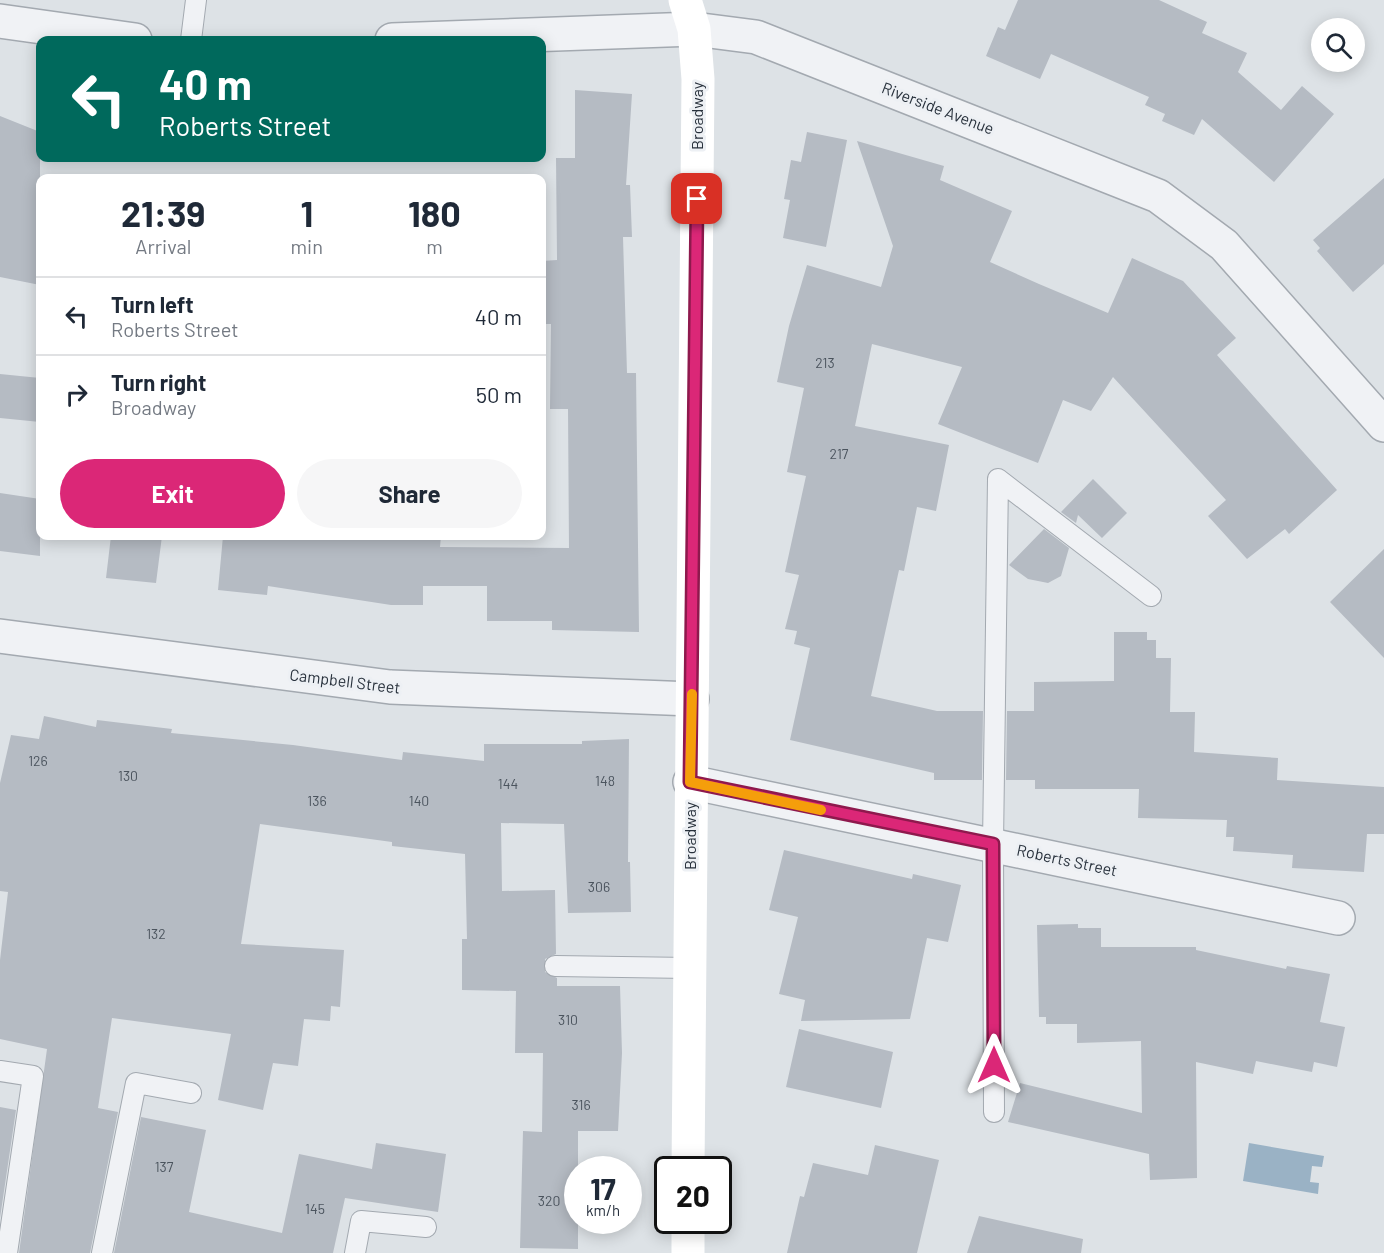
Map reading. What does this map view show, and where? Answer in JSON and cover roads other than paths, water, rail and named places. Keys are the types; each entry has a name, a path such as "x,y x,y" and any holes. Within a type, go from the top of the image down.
{"main road":[{"name":"Broadway","path":"688,1156 698,80 689,14"},
{"path":"688,1234 688,1253"}],"street":[{"name":"Riverside Avenue","path":"438,36 689,14 756,37 1158,196 1224,245 1384,425"},
{"path":"0,21 107,36"},
{"name":"Campbell Street","path":"0,636 390,687 692,699"},
{"name":"Roberts Street","path":"690,782 1338,918"}],"lane":[{"path":"192,36 196,0"},
{"path":"994,1112 993,844 998,478 1151,597"},
{"path":"555,966 689,968"},
{"path":"0,1071 33,1076 6,1253"},
{"path":"102,1253 136,1083 191,1093"},
{"path":"355,1253 361,1221 426,1227"}],"water":[{"path":"1249,1143 1324,1156 1322,1167 1312,1166 1310,1182 1319,1183 1318,1194 1243,1181"}]}
